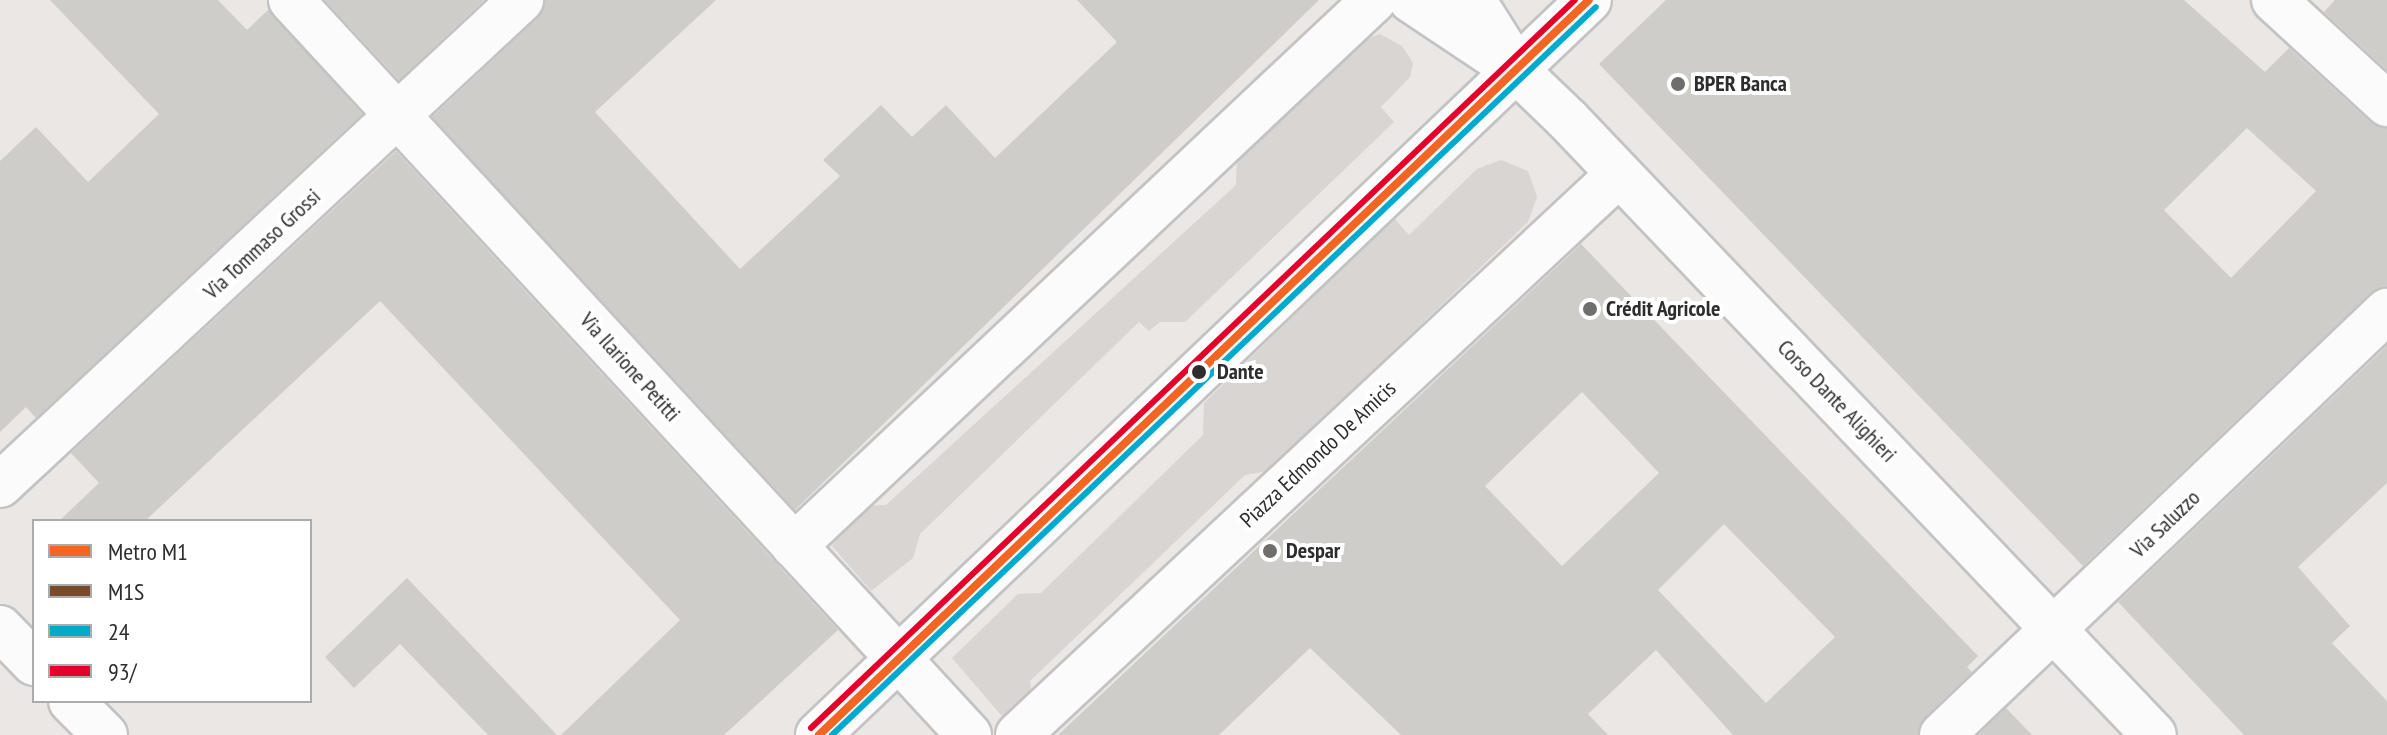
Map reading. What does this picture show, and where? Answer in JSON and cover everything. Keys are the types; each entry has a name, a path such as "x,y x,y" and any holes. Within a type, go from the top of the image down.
{"street":[{"name":"Via Ilarione Petitti","path":"291,0 896,660 969,735"},
{"name":"Via Tommaso Grossi","path":"0,485 400,116 521,0"},
{"path":"794,546 1374,0"},
{"name":"Corso Dante Alighieri","path":"1411,0 1516,70 2154,735"},
{"name":"Corso Dante Alighieri","path":"1473,0 1516,70"},
{"path":"818,735 1589,0"},
{"path":"2274,0 2387,104"},
{"name":"Piazza Edmondo De Amicis","path":"1018,735 1619,174"},
{"name":"Via Saluzzo","path":"1942,735 2387,311"},
{"path":"0,628 32,661"},
{"path":"73,703 105,735"}],"shaded area":[{"path":"1380,34 1402,46 1413,63 1410,77 1381,107 1394,122 1185,322 1160,322 1149,331 1139,322 920,534 913,558 871,591 832,546 860,506 886,505 1236,185 1237,155 1361,41"},
{"path":"1501,160 1528,171 1537,197 1528,222 1268,471 1245,475 1030,681 1033,702 1007,722 952,658 1018,594 1041,593 1203,435 1204,403 1394,218 1409,235 1477,169"}],"building":[{"path":"50,0 218,0 247,30 269,9 362,114 36,418 26,407 0,432 0,161 36,127 88,182 159,114"},
{"path":"325,0 484,0 399,80"},
{"path":"545,0 716,0 595,112 740,269 840,176 823,160 881,105 912,137 946,105 995,158 1117,42 1077,0 1319,0 795,510 432,117 538,18"},
{"path":"1666,0 2184,0 2265,72 2289,48 2370,122 2387,128 2387,287 2370,293 2083,566 1599,64","holes":["2247,128 2316,191 2231,278 2164,210"]},
{"path":"2335,0 2387,0 2387,70 2324,12"},
{"path":"396,151 838,630 724,735 561,735 680,620 380,301 147,519 61,519 99,483 71,453"},
{"path":"1581,244 1978,656 1967,667 1972,672 1924,718 1918,735 1733,735 1656,650 1588,714 1608,735 1401,735 1310,648 1219,735 1058,735","holes":["1582,392 1659,473 1562,566 1485,486","1724,524 1835,637 1766,703 1658,590"]},
{"path":"2387,346 2387,483 2298,567 2350,626 2332,643 2387,701 2387,735 2244,735 2118,602"},
{"path":"407,578 557,735 488,735 400,644 354,688 325,657"},
{"path":"2006,708 2032,735 1978,735"}],"metro line":[{"name":"M1","path":"819,735 1589,0"}],"transit line":[{"name":"93/","path":"811,728 1575,0"},
{"name":"M1S","path":"818,735 1589,0"},
{"name":"24","path":"832,735 1596,7"}],"place":[{"name":"BPER Banca","path":"1678,84"},
{"name":"Crédit Agricole","path":"1590,309"},
{"name":"Dante","path":"1199,372"},
{"name":"Despar","path":"1270,551"}]}
